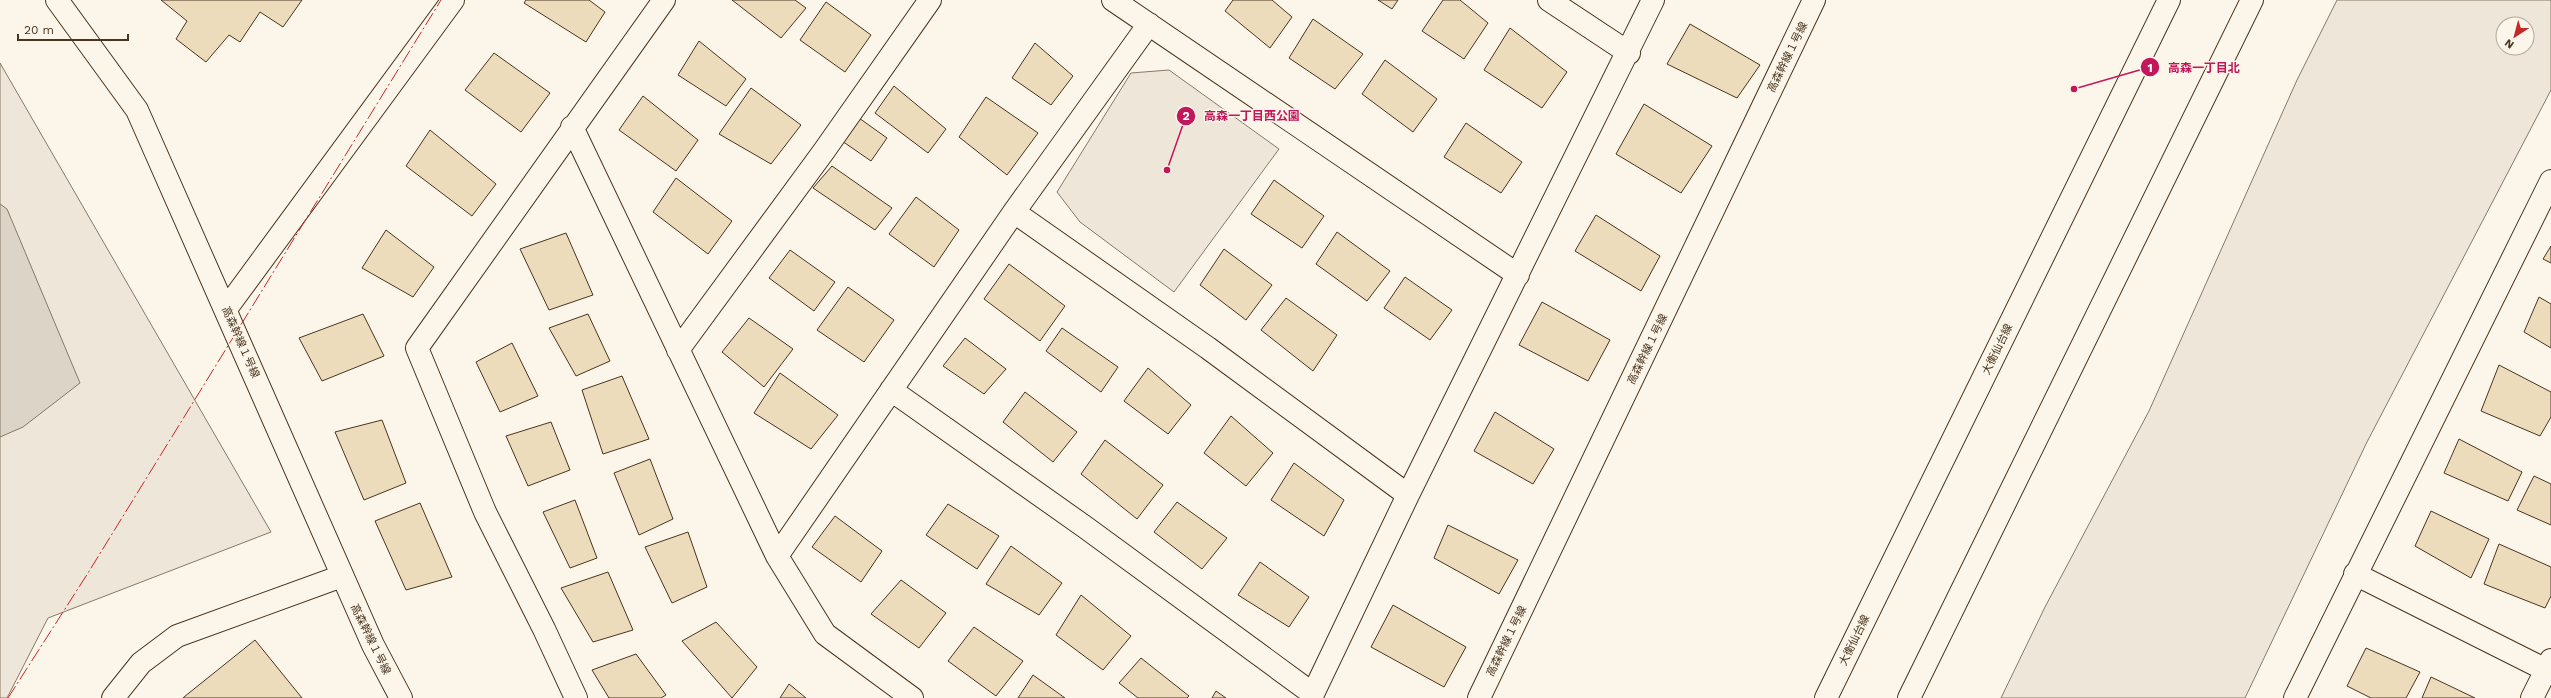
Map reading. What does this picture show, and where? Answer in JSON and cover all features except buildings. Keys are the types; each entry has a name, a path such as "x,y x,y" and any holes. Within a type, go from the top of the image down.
{"street":[{"name":"高森幹線１号線","path":"57,0 137,110 226,309 342,576 373,645 401,698"},
{"path":"226,309 453,0"},
{"path":"576,698 544,629 485,512 417,348 572,127 664,0"},
{"path":"678,350 824,151 930,0"},
{"path":"1113,0 1518,275"},
{"path":"1549,0 1629,53"},
{"path":"891,390 1086,527 1312,696 1408,495 1629,53 1653,0"},
{"name":"高森幹線１号線","path":"1479,698 1814,0"},
{"name":"大衡仙台線","path":"1826,698 2169,0"},
{"path":"1909,698 2252,0"},
{"path":"777,556 1014,212 1149,24"},
{"path":"572,127 777,556 825,634 888,691 912,698"},
{"path":"2295,698 2355,574 2551,181"},
{"path":"1014,212 1208,348 1408,495"},
{"path":"2355,574 2548,665 2532,698"},
{"path":"113,698 141,663 177,636 342,576"}],"shaded area":[{"path":"2337,0 2551,0 2551,90 2367,442 2245,698 2001,698 2045,607 2149,411 2297,80"},
{"path":"0,63 271,532 48,618 7,698 0,698"},
{"path":"1169,70 1279,149 1174,292 1080,222 1057,192 1131,73"},
{"path":"0,204 7,209 80,383 23,427 0,437"}],"power":[{"path":"8,698 88,573 441,0"}],"place":[{"name":"高森一丁目北","path":"2074,89"},
{"name":"高森一丁目西公園","path":"1167,170"}]}
